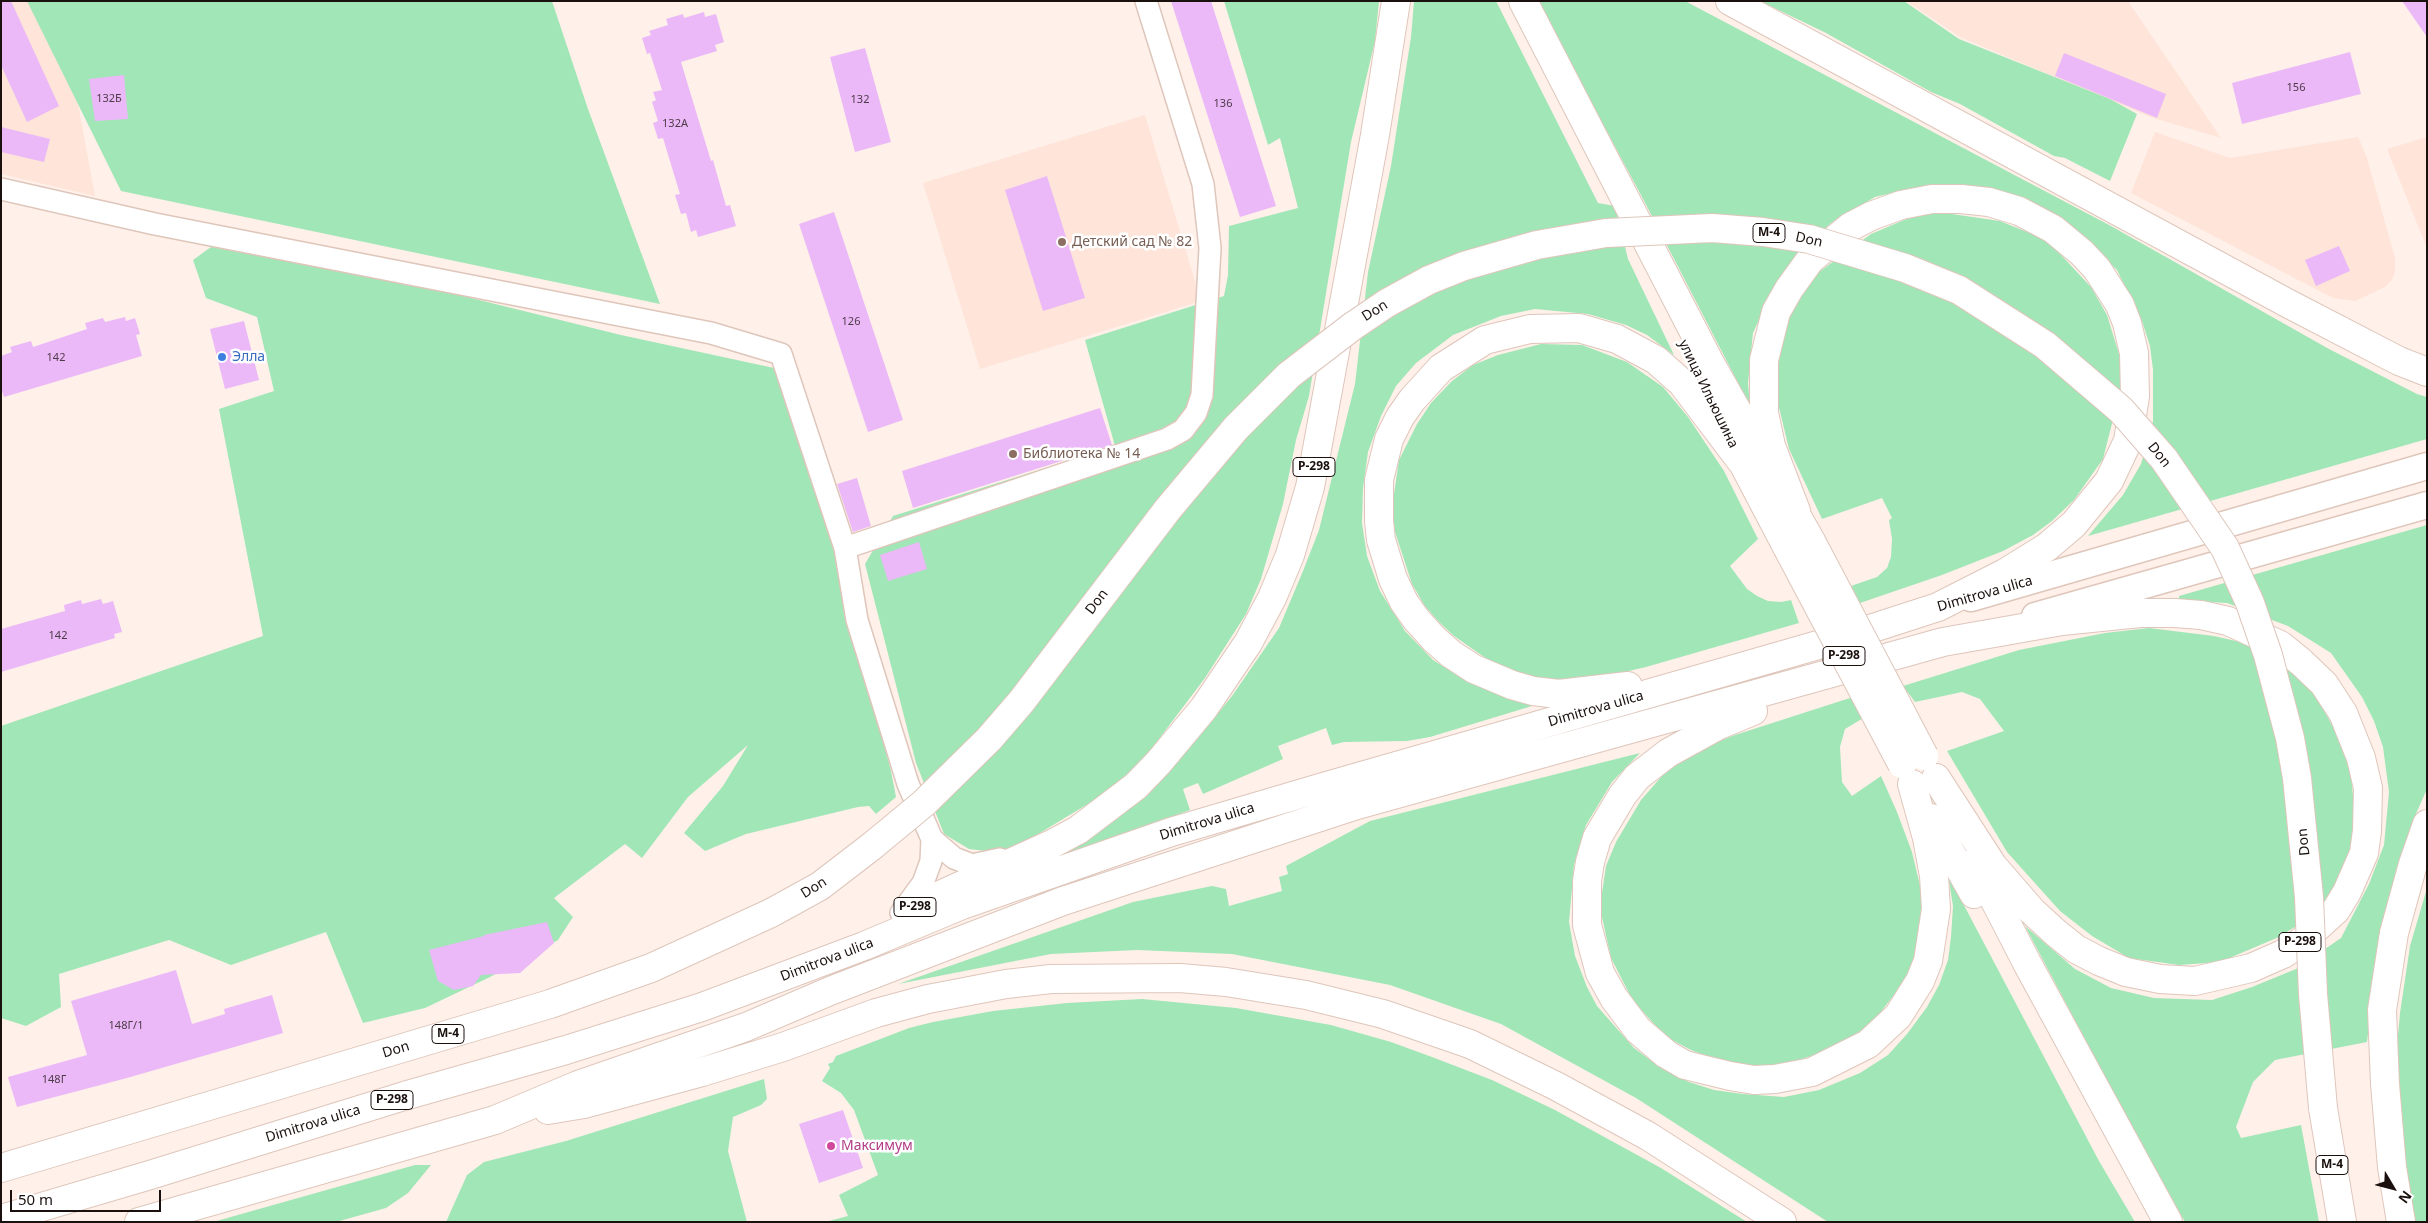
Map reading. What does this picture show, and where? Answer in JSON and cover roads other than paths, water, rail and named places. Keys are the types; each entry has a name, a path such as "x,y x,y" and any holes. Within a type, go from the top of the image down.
{"highway":[{"name":"Р-298","path":"782,976 901,913 1052,844 1078,830 1136,786 1159,762 1204,708 1248,643 1276,590 1290,555 1310,488 1374,135 1396,1"},
{"name":"улица Ильюшина","path":"1508,1 1692,358 1741,461 1799,545 1918,771"},
{"name":"улица Ильюшина","path":"1523,1 1710,363 1796,512 1799,545"},
{"path":"1730,1 2289,304 2399,360 2427,372"},
{"path":"1796,512 1771,446 1764,413 1764,360 1776,312 1810,260 1850,227 1871,216 1901,205 1932,199 1961,199 1989,202 2019,211 2053,229 2082,253 2097,269 2110,287 2127,323 2134,353 2135,396 2128,441 2109,481 2074,524 2047,547 2005,574 1938,607"},
{"name":"Don","path":"1,1168 550,1004 651,968 770,913 820,886 872,846 952,777 1009,717 1168,509 1236,428 1289,375 1352,326 1387,303 1429,280 1464,266 1536,245 1606,232 1712,228 1763,232 1809,239 1905,268 1959,290 2045,345 2121,410 2164,459 2225,548 2250,603 2268,655 2290,738 2297,778 2309,897 2313,994 2323,1108 2342,1222"},
{"path":"1741,461 1682,383 1656,360 1634,347 1579,328 1553,327 1506,333 1485,340 1441,368 1412,400 1400,417 1389,439 1378,480 1377,503 1381,540 1393,580 1404,602 1434,639 1474,669 1493,678 1533,691 1559,694 1613,689 1840,639"},
{"name":"Dimitrova ulica","path":"1,1219 702,1007 864,946 971,902 1172,832 1840,639 1938,607"},
{"name":"Р-298","path":"1918,771 1993,866 2032,911 2056,933 2076,949 2099,961 2126,972 2160,979 2194,980 2250,968 2283,954 2301,942 2336,910 2347,892 2364,853 2367,831 2368,788 2361,758 2343,713 2324,684 2280,645 2228,621 2201,615 2175,613 2140,613 2088,617 1943,642"},
{"name":"Dimitrova ulica","path":"139,1222 495,1120 578,1085 746,1027 830,990 983,931 1175,863 1357,805 1943,642"},
{"path":"1853,668 1720,725 1668,753 1637,777 1610,816 1597,838 1590,862 1587,881 1587,925 1600,973 1614,998 1638,1030 1666,1054 1685,1065 1754,1080 1775,1079 1812,1072 1852,1053 1882,1032 1898,1016 1920,981 1928,961 1934,928 1936,909 1934,876 1918,771"},
{"name":"Р-298","path":"1918,771 1979,903 2110,1149 2152,1222"},
{"name":"Р-298","path":"1918,771 2027,963 2168,1222"},
{"path":"2401,1222 2392,1158 2382,1010 2394,933 2413,864 2427,824"},
{"path":"495,1120 584,1104 702,1072 783,1047 876,1013 928,999 1006,984 1051,979 1180,978 1234,983 1306,995 1383,1014 1470,1044 1531,1073 1648,1136 1782,1222"}],"main road":[{"name":"Dimitrova ulica","path":"1938,607 2427,466"},
{"name":"Dimitrova ulica","path":"1943,642 2427,505"}],"street":[{"path":"845,548 1167,439 1183,430 1196,414 1202,395 1210,248 1204,193 1146,1"},
{"path":"1,189 155,224 711,333 781,354 845,548 857,620 908,784 932,839 954,858 972,865 1052,844"},
{"path":"901,913 923,883 931,861 932,839"}],"place":[{"name":"Детский сад № 82","path":"1062,242"},
{"name":"Элла","path":"222,357"},
{"name":"Библиотека № 14","path":"1013,454"},
{"name":"Максимум","path":"831,1146"}]}
